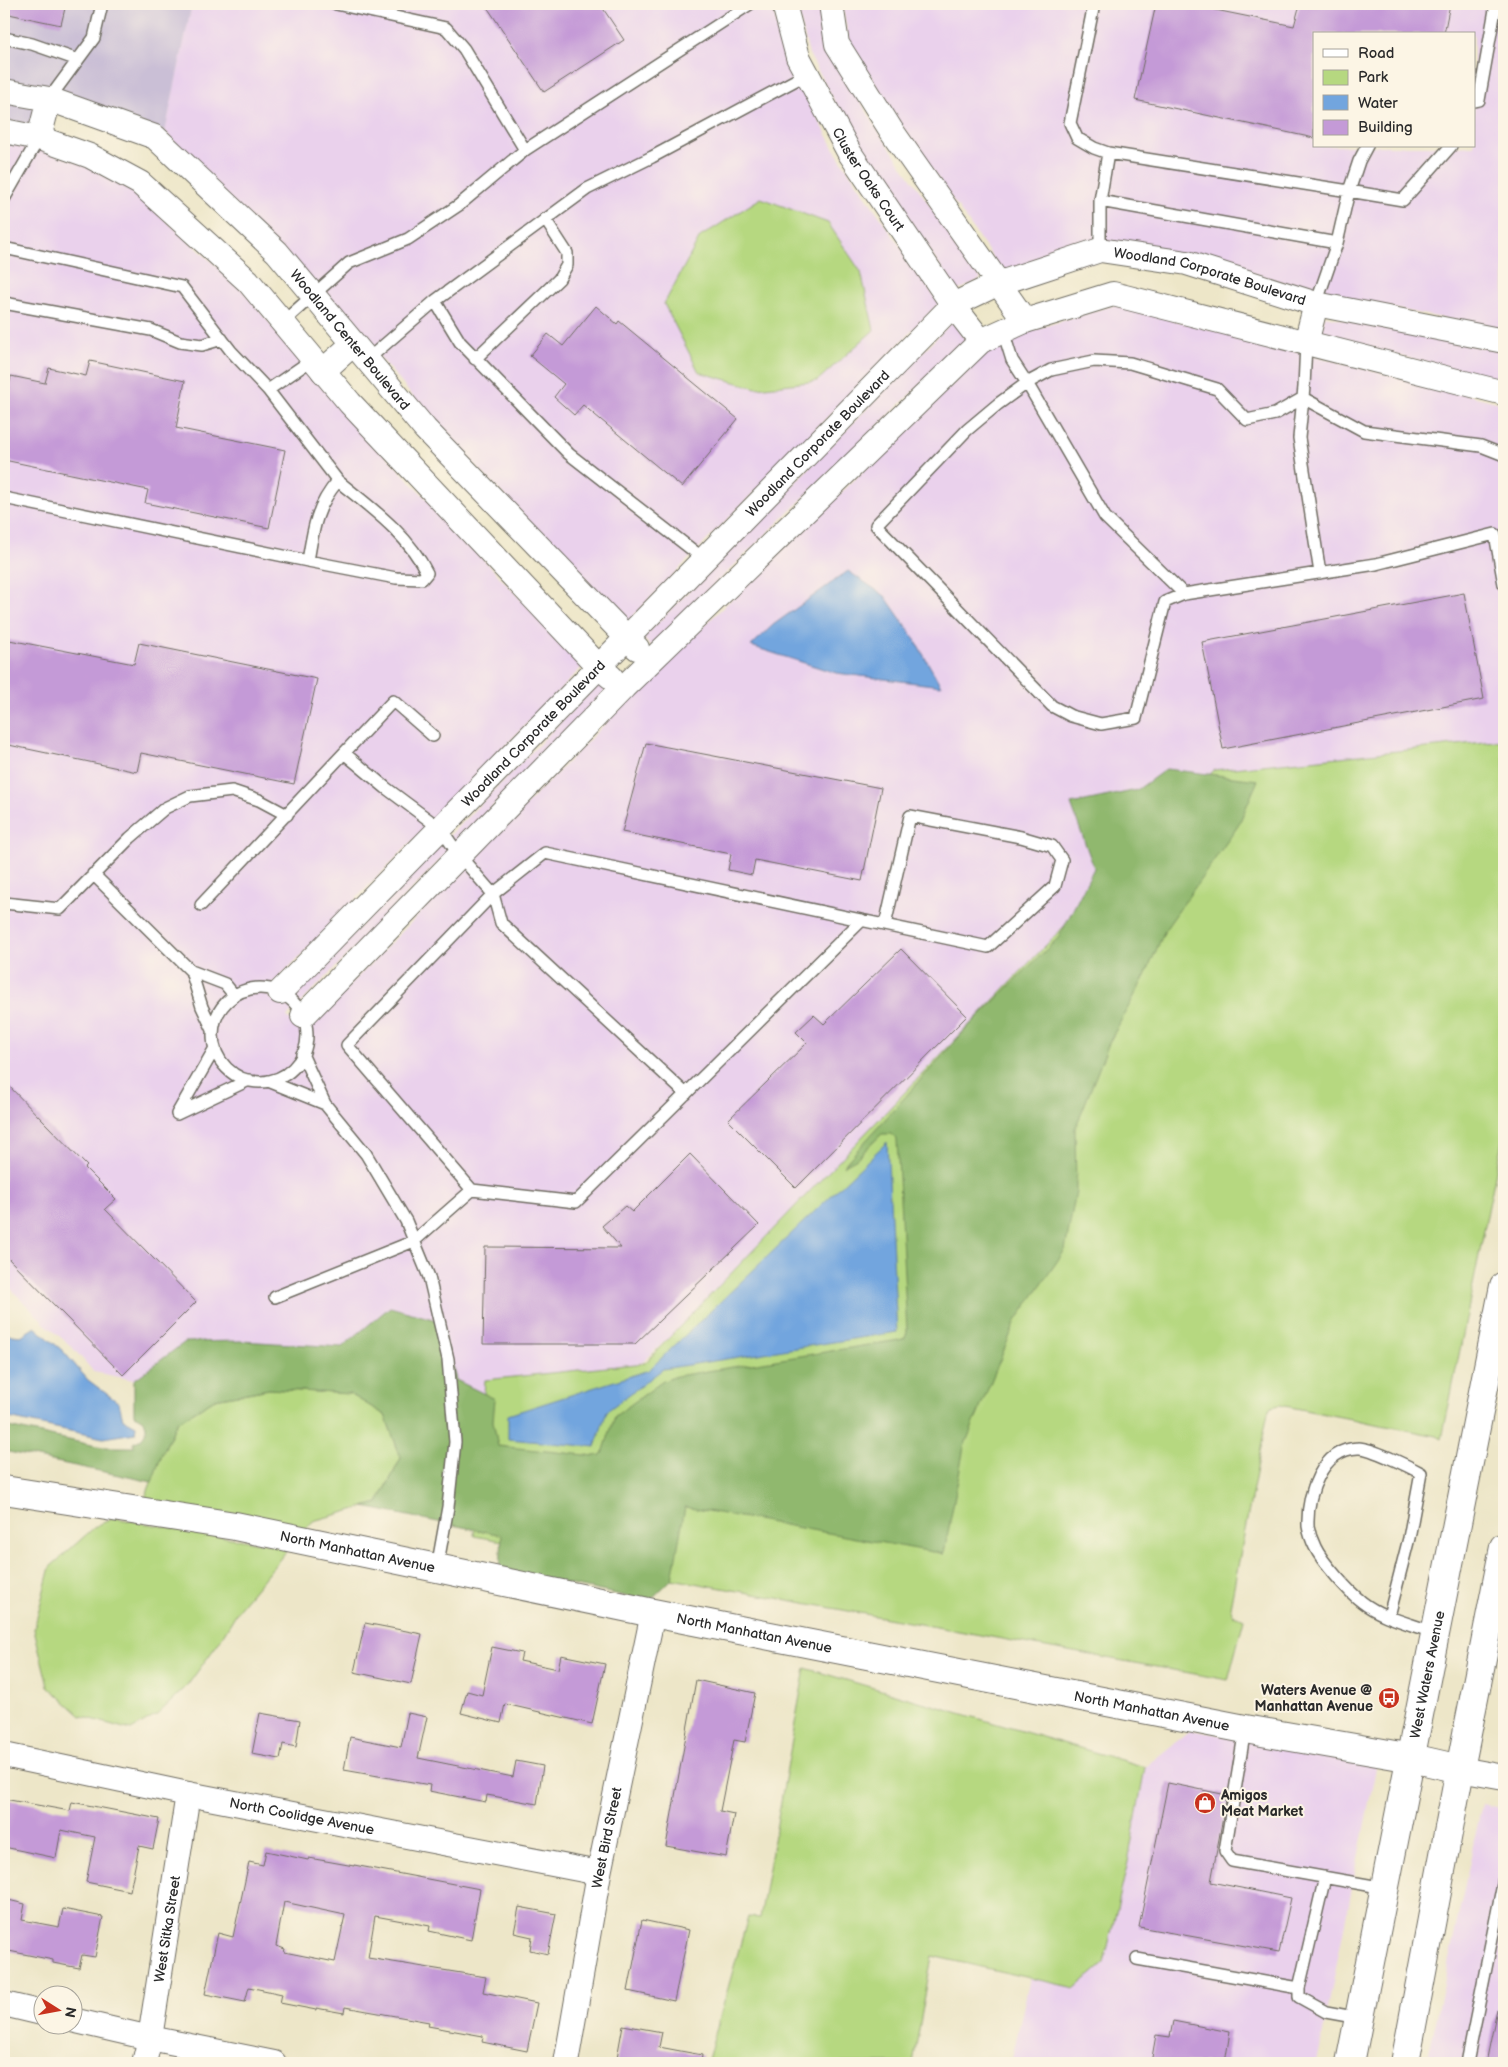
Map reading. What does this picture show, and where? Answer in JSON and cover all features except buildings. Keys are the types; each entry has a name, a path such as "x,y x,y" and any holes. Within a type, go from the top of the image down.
{"street":[{"name":"Cluster Oaks Court","path":"784,4 798,58 849,152 953,305 981,341"},
{"path":"831,4 837,44 891,130 1025,322"},
{"name":"Woodland Center Boulevard","path":"4,90 49,99 155,137 276,252 425,429 626,638 652,661"},
{"path":"39,138 49,99"},
{"path":"4,131 39,138 90,156 140,183 248,281 350,403 599,667 624,688"},
{"name":"Woodland Corporate Boulevard","path":"280,992 953,305 998,284 1100,250 1187,263 1316,304 1504,341"},
{"path":"303,1016 624,688 981,341 1025,322 1113,294 1504,393"},
{"path":"1306,343 1316,304"},
{"path":"318,365 360,352"},
{"name":"West Waters Avenue","path":"1350,2063 1412,1758 1504,1286"},
{"name":"North Manhattan Avenue","path":"4,1490 235,1526 653,1613 1245,1729 1412,1758 1504,1778"},
{"path":"1405,2063 1504,1546"},
{"name":"West Bird Street","path":"566,2063 599,1873 653,1613"},
{"name":"North Coolidge Avenue","path":"4,1755 188,1794 599,1873"},
{"name":"West Sitka Street","path":"144,2063 150,2038 188,1794"},
{"path":"4,2004 32,2011"},
{"path":"82,2022 274,2063"}],"lane":[{"path":"49,99 94,38 102,4"},
{"path":"336,4 446,28 464,50 525,150"},
{"path":"283,322 349,263 408,238 459,205 525,150 750,4"},
{"path":"1094,4 1070,123 1077,138 1094,148 1108,153 1404,200 1449,148"},
{"path":"1476,102 1496,4"},
{"path":"4,38 32,44 78,60"},
{"path":"360,352 504,252 587,189 652,157 807,74"},
{"path":"4,199 39,138"},
{"path":"1316,304 1337,243 1349,191 1359,161 1366,148"},
{"path":"1100,250 1100,201 1108,153"},
{"path":"1100,201 1337,243"},
{"path":"475,358 559,279 567,265 567,253 545,219"},
{"path":"4,248 182,287 222,339 268,390 338,482 403,537 419,557 427,573 422,579 396,578 4,498"},
{"path":"435,301 460,342 569,454 704,559"},
{"path":"4,303 151,330 180,342 202,345 222,339"},
{"path":"1003,331 1012,360 1028,383 1106,516 1184,594"},
{"path":"1306,343 1299,438 1320,573"},
{"path":"1303,398 1275,414 1247,420 1217,388 1130,363 1094,361 1050,370 998,404 967,430 876,525 1052,706 1071,716 1101,724 1136,718 1165,602 1184,594 1376,564 1496,534 1504,584"},
{"path":"268,390 318,365"},
{"path":"1303,398 1364,430 1481,446 1504,454"},
{"path":"308,561 316,518 326,495 338,482"},
{"path":"201,905 393,701 433,736"},
{"path":"344,753 386,788 441,829 459,856 492,894 501,923 686,1094"},
{"path":"4,903 60,909 130,838 165,808 190,796 232,791 259,800 287,815"},
{"path":"862,920 576,1202 472,1190 347,1045 492,894 545,853 862,920 885,925 988,947 1055,886 1062,860 1052,846 1021,836 910,816 885,925"},
{"path":"94,874 191,972 225,984 234,995"},
{"path":"191,972 202,1007 213,1030"},
{"path":"268,1081 282,1076 294,1067 302,1054 306,1042 306,1029 298,1006 280,992 265,987 249,988 234,995 224,1004 216,1016 213,1030 214,1048 222,1063 234,1074 249,1080 268,1081 325,1104"},
{"path":"214,1048 178,1114 249,1080"},
{"path":"302,1054 325,1104 366,1154 406,1221 429,1277 448,1359 455,1442 448,1507 437,1568"},
{"path":"275,1297 414,1241 472,1190"},
{"path":"1389,1616 1409,1538 1422,1473 1402,1463 1359,1448 1341,1452 1329,1460 1321,1470 1309,1504 1308,1528 1316,1549 1334,1574 1362,1602 1389,1616 1435,1634"},
{"path":"1245,1729 1225,1851 1232,1861 1385,1888"},
{"path":"1326,1877 1299,1988 1299,1998 1326,2012 1359,2018"},
{"path":"1467,2063 1504,1878"},
{"path":"1137,1959 1299,1988"}],"shaded area":[{"path":"4,4 192,4 165,132 40,86 4,79"},
{"path":"192,4 772,4 786,59 839,157 939,303 626,623 434,422 369,344 165,132"},
{"path":"796,4 819,4 826,46 881,135 981,279 957,291 859,147 809,54"},
{"path":"842,4 1504,4 1504,330 1319,294 1190,253 1002,271 901,125 849,41"},
{"path":"4,101 35,107 30,125 4,120"},
{"path":"4,142 36,148 86,165 133,191 240,287 308,369 307,371 583,666 264,993 282,1006 600,682 608,688 287,1017 305,1031 633,695 988,350 1030,331 1114,305 1504,404 1504,745 1258,780 1166,769 1137,790 1071,804 1094,868 1059,937 796,1217 643,1362 590,1379 495,1399 456,1380 440,1321 390,1307 342,1347 241,1341 185,1342 134,1380 94,1372 71,1346 44,1323 11,1289 4,1276","holes":["848,571 885,596 914,638 940,686 752,646 773,625"]},
{"path":"1325,316 1504,352 1504,382 1320,336"},
{"path":"952,322 966,340 651,646 643,638"},
{"path":"1191,1730 1377,1763 1317,2063 1011,2063 1030,1978 1075,1988 1128,1862 1145,1767"},
{"path":"1482,1804 1504,1809 1504,2063 1427,2063"}],"green space":[{"path":"761,198 828,223 861,272 874,330 817,381 756,388 699,372 664,304 700,237"},
{"path":"1504,740 1504,1131 1442,1439 1437,1436 1280,1405 1271,1407 1268,1412 1230,1607 1233,1614 1244,1619 1228,1680 672,1579 672,1571 474,1536 485,1380 645,1363 1214,770"},
{"path":"1166,769 1258,780 1238,826 1165,930 1145,976 1109,1043 1075,1129 1076,1191 1065,1250 1016,1321 964,1447 944,1554 685,1507 672,1579 649,1601 500,1570 502,1535 364,1507 378,1503 401,1458 385,1415 350,1394 269,1389 215,1399 177,1422 162,1454 152,1482 4,1451 4,1426 101,1447 134,1447 134,1442 142,1438 146,1426 140,1418 134,1415 134,1380 185,1342 241,1341 342,1347 390,1307 440,1321 456,1380 495,1399 493,1421 498,1446 595,1456 601,1455 604,1450 615,1416 663,1381 677,1376 905,1338 907,1332 897,1140 891,1134 882,1134 857,1158 843,1166 969,1026 1059,937 1094,868 1071,804 1137,790"},
{"path":"269,1389 350,1394 385,1415 401,1458 378,1503 313,1521 305,1530 144,1501 162,1454 177,1422 215,1399"},
{"path":"114,1518 289,1548 240,1607 219,1642 187,1686 157,1715 131,1730 81,1716 48,1686 34,1629 50,1567 96,1526"},
{"path":"805,1668 1145,1767 1128,1862 1104,1963 1075,1988 932,1956 913,2063 707,2063 748,1917 760,1918"}],"water":[{"path":"848,571 885,596 914,638 941,686 836,673 751,646 773,625"},
{"path":"887,1142 897,1332 663,1369 607,1411 595,1447 508,1439 508,1415 649,1370"},
{"path":"35,1327 63,1351 88,1380 119,1403 123,1419 136,1426 135,1433 103,1438 4,1417 4,1334 21,1336"}],"place":[{"name":"Waters Avenue @ Manhattan Avenue","path":"1389,1698"},
{"name":"Amigos Meat Market","path":"1205,1803"}]}
